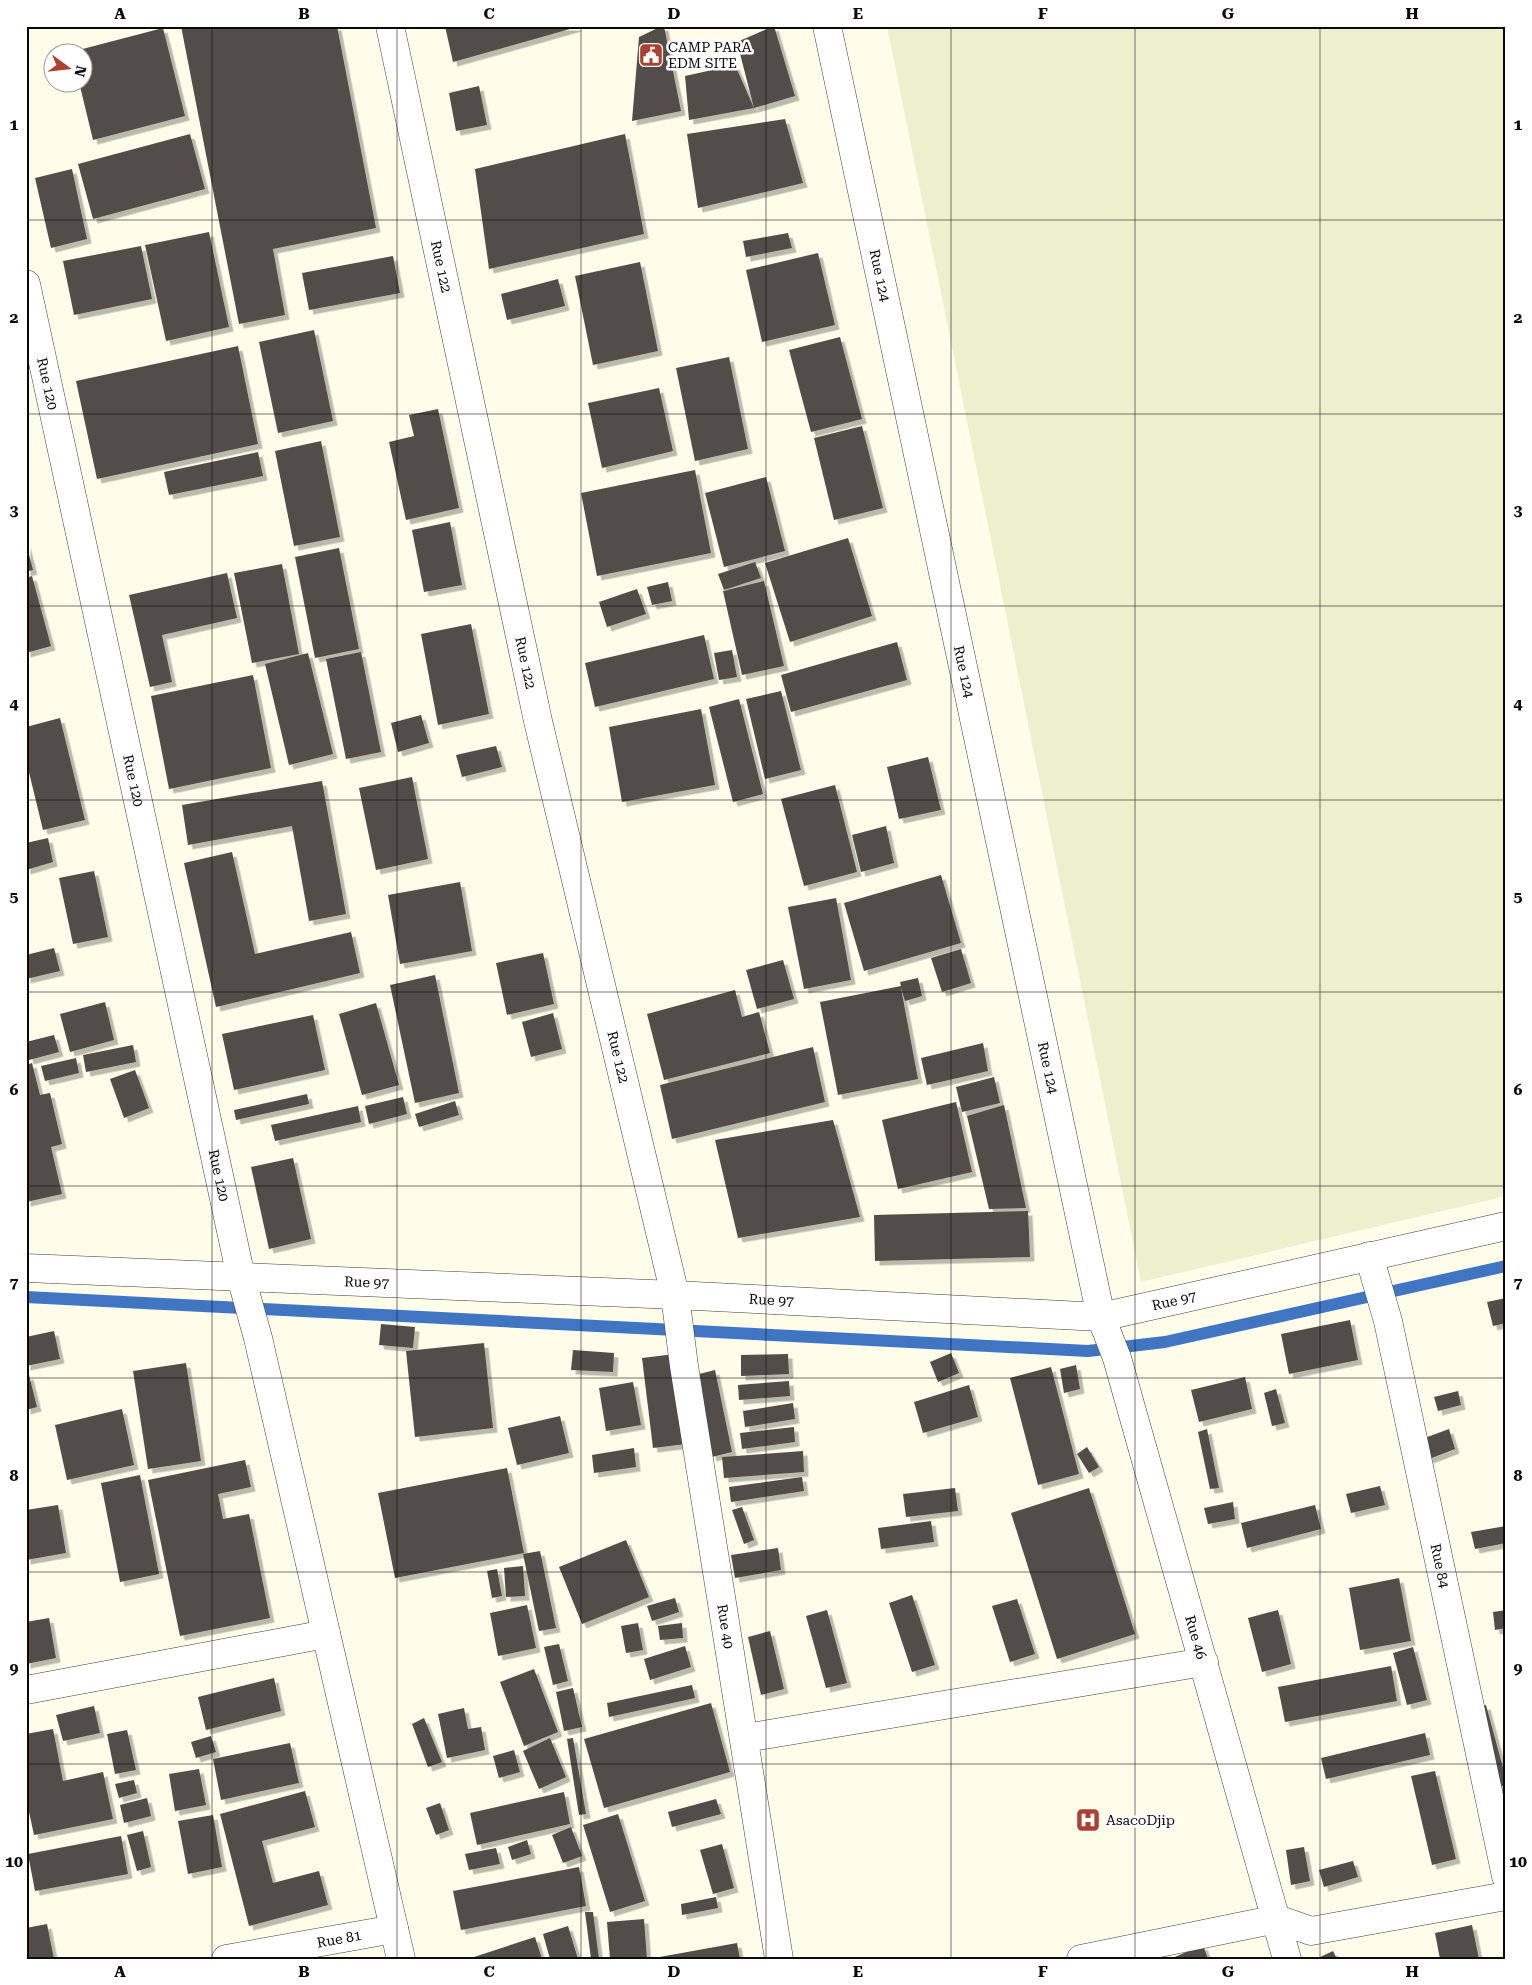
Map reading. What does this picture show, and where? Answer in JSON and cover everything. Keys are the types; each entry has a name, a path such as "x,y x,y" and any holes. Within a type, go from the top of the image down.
{"street":[{"name":"Rue 122","path":"390,26 538,721 674,1295"},
{"name":"Rue 124","path":"827,26 1101,1317"},
{"name":"Rue 120","path":"26,284 241,1277 258,1338 401,1959"},
{"name":"Rue 97","path":"26,1268 674,1295 1101,1317 1506,1226"},
{"name":"Rue 84","path":"1370,1256 1388,1321 1506,1876"},
{"name":"Rue 40","path":"674,1295 779,1959"},
{"name":"Rue 46","path":"1101,1317 1117,1358 1287,1959"},
{"path":"26,1690 326,1634"},
{"path":"745,1738 1204,1662"},
{"path":"1081,1959 1276,1919 1311,1931 1506,1896"},
{"name":"Rue 81","path":"226,1959 394,1929"}],"green space":[{"path":"887,26 1506,26 1506,1196 1141,1282"}],"building":[{"path":"181,26 337,26 376,228 273,249 285,315 239,324"},
{"path":"445,26 577,26 577,27 453,62"},
{"path":"664,26 681,111 632,121 639,37"},
{"path":"774,26 795,96 754,108 737,42"},
{"path":"163,28 185,116 93,140 81,92 92,92 92,47"},
{"path":"735,65 754,108 689,120 685,76"},
{"path":"479,86 487,125 456,131 449,93"},
{"path":"785,119 803,183 698,208 687,134"},
{"path":"190,134 205,189 93,219 78,164"},
{"path":"625,134 644,234 489,269 475,169"},
{"path":"72,169 87,239 51,248 35,178"},
{"path":"209,232 229,327 166,341 145,245"},
{"path":"788,233 792,248 746,257 743,241"},
{"path":"141,246 152,299 74,315 63,261"},
{"path":"818,253 835,325 762,342 746,270"},
{"path":"393,256 400,293 309,310 302,273"},
{"path":"640,262 658,351 593,365 575,276"},
{"path":"558,279 565,306 507,320 501,294"},
{"path":"314,330 333,421 278,433 259,342"},
{"path":"840,337 862,419 811,432 789,350"},
{"path":"238,346 258,444 97,479 76,381"},
{"path":"729,357 748,449 695,461 676,368"},
{"path":"659,388 673,451 602,468 588,403"},
{"path":"438,409 459,508 406,520 389,442 414,436 409,415"},
{"path":"862,426 883,508 834,520 814,438"},
{"path":"321,441 340,537 294,546 275,451"},
{"path":"258,452 263,476 169,495 164,472"},
{"path":"695,470 711,553 597,576 581,493"},
{"path":"766,477 785,551 724,567 705,493"},
{"path":"450,522 462,585 424,592 412,530"},
{"path":"848,538 872,616 790,642 765,563"},
{"path":"26,543 33,570 26,572"},
{"path":"339,548 359,649 315,658 295,557"},
{"path":"755,562 761,578 724,590 718,574"},
{"path":"282,564 299,654 252,663 234,573"},
{"path":"227,573 237,618 162,635 172,682 150,687 129,595"},
{"path":"32,576 51,646 26,653 26,578"},
{"path":"764,581 784,666 742,675 723,591"},
{"path":"668,582 672,601 652,605 647,587"},
{"path":"637,589 646,614 607,627 599,602"},
{"path":"471,624 489,714 438,725 421,634"},
{"path":"704,635 714,679 595,707 585,663"},
{"path":"897,642 907,680 791,712 781,675"},
{"path":"732,650 737,677 719,680 714,653"},
{"path":"361,652 381,752 346,759 326,659"},
{"path":"308,653 333,754 289,765 265,664"},
{"path":"253,675 271,768 169,789 151,696"},
{"path":"781,691 801,770 765,779 746,699"},
{"path":"739,699 763,794 733,802 709,707"},
{"path":"701,709 715,785 622,802 609,727"},
{"path":"421,715 429,743 398,752 391,723"},
{"path":"60,718 85,820 43,830 26,760 26,727"},
{"path":"496,746 502,767 462,777 456,755"},
{"path":"928,757 941,810 899,819 887,767"},
{"path":"412,777 428,859 376,870 359,788"},
{"path":"322,781 346,914 309,921 292,826 188,845 182,805"},
{"path":"835,785 857,872 804,886 781,799"},
{"path":"886,826 894,863 861,872 852,835"},
{"path":"48,838 53,862 26,870 26,843"},
{"path":"232,852 255,954 351,932 360,973 216,1007 184,863"},
{"path":"94,871 108,937 73,944 59,878"},
{"path":"941,875 961,943 864,971 844,903"},
{"path":"460,882 472,951 400,964 388,895"},
{"path":"836,898 851,980 804,989 788,907"},
{"path":"54,948 60,971 26,979 26,955"},
{"path":"961,949 971,983 942,992 931,958"},
{"path":"543,953 554,1004 507,1015 496,963"},
{"path":"783,960 794,999 757,1009 746,970"},
{"path":"435,975 459,1093 415,1103 390,985"},
{"path":"918,978 922,996 905,1001 901,988 918,1079 838,1095 820,1002 901,986 900,982"},
{"path":"735,990 742,1017 759,1012 770,1053 664,1080 647,1014"},
{"path":"105,1002 114,1040 70,1052 60,1014"},
{"path":"376,1003 399,1085 362,1095 339,1014"},
{"path":"553,1013 562,1049 531,1057 522,1022"},
{"path":"313,1015 325,1070 234,1090 222,1034"},
{"path":"54,1035 59,1052 29,1060 26,1042"},
{"path":"983,1043 988,1071 927,1085 921,1058"},
{"path":"133,1045 136,1062 86,1072 83,1055"},
{"path":"813,1047 825,1102 672,1139 660,1085"},
{"path":"76,1058 79,1073 45,1081 41,1066"},
{"path":"32,1063 40,1095 50,1093 62,1144 51,1147 62,1194 26,1202 26,1065"},
{"path":"135,1070 149,1108 124,1118 110,1079"},
{"path":"994,1077 1000,1103 962,1112 956,1087"},
{"path":"307,1094 309,1104 236,1120 234,1110"},
{"path":"403,1097 407,1114 369,1124 365,1106"},
{"path":"455,1101 459,1115 419,1127 415,1114"},
{"path":"956,1102 972,1172 898,1189 882,1120"},
{"path":"1004,1105 1026,1208 989,1209 967,1116"},
{"path":"358,1106 361,1122 275,1141 271,1125"},
{"path":"833,1120 860,1217 738,1238 715,1140"},
{"path":"293,1158 311,1239 269,1249 251,1167"},
{"path":"1028,1211 1030,1257 875,1261 874,1215"},
{"path":"1506,1298 1506,1323 1493,1326 1487,1302"},
{"path":"1350,1320 1358,1360 1289,1374 1281,1334"},
{"path":"381,1324 415,1327 413,1348 379,1345"},
{"path":"54,1331 60,1359 26,1366 26,1337"},
{"path":"484,1343 493,1428 415,1437 406,1351"},
{"path":"573,1350 614,1353 613,1372 571,1370"},
{"path":"951,1353 959,1373 938,1382 930,1362"},
{"path":"675,1354 686,1444 653,1448 642,1358"},
{"path":"788,1354 789,1374 741,1376 741,1355"},
{"path":"186,1363 201,1461 148,1469 133,1371"},
{"path":"1076,1365 1080,1389 1064,1393 1060,1369"},
{"path":"1051,1367 1079,1474 1038,1485 1010,1378"},
{"path":"715,1370 732,1452 712,1457 695,1375"},
{"path":"29,1375 37,1407 26,1410 26,1376"},
{"path":"1245,1377 1252,1409 1199,1422 1191,1390"},
{"path":"789,1381 790,1396 739,1400 738,1385"},
{"path":"633,1382 641,1425 606,1431 599,1388"},
{"path":"969,1385 978,1417 923,1433 914,1402"},
{"path":"1276,1389 1285,1423 1272,1426 1264,1393"},
{"path":"1458,1391 1461,1405 1438,1411 1434,1397"},
{"path":"793,1403 795,1419 745,1427 743,1411"},
{"path":"122,1409 134,1465 67,1480 55,1425"},
{"path":"560,1416 569,1453 517,1465 508,1428"},
{"path":"794,1427 795,1442 742,1449 740,1433"},
{"path":"1207,1429 1219,1488 1210,1489 1198,1432"},
{"path":"1449,1429 1455,1449 1429,1459 1422,1439"},
{"path":"1087,1447 1099,1467 1089,1473 1077,1454"},
{"path":"634,1448 636,1467 594,1473 592,1455"},
{"path":"803,1451 804,1472 724,1478 722,1457"},
{"path":"245,1460 251,1487 218,1494 223,1519 249,1514 270,1618 180,1636 148,1480"},
{"path":"507,1468 524,1553 395,1578 378,1493"},
{"path":"140,1475 159,1574 120,1582 101,1483"},
{"path":"802,1477 804,1491 731,1502 729,1487"},
{"path":"1380,1486 1385,1505 1351,1513 1346,1494"},
{"path":"955,1488 958,1511 906,1517 903,1494"},
{"path":"1089,1488 1135,1634 1057,1659 1011,1513"},
{"path":"1233,1502 1235,1519 1208,1524 1204,1508"},
{"path":"58,1505 66,1553 26,1560 26,1510"},
{"path":"1315,1505 1321,1529 1247,1548 1241,1523"},
{"path":"742,1507 754,1540 744,1544 732,1510"},
{"path":"931,1521 934,1542 881,1549 878,1528"},
{"path":"1506,1526 1506,1543 1475,1549 1471,1532"},
{"path":"626,1540 649,1597 582,1624 559,1567"},
{"path":"778,1548 781,1570 735,1578 731,1555"},
{"path":"540,1551 556,1628 539,1631 523,1554"},
{"path":"523,1566 525,1596 506,1597 504,1568"},
{"path":"497,1569 502,1596 492,1598 487,1571"},
{"path":"1399,1578 1411,1641 1360,1650 1349,1588"},
{"path":"912,1595 935,1665 912,1672 889,1603"},
{"path":"675,1598 679,1612 652,1621 647,1606"},
{"path":"1017,1599 1035,1654 1010,1662 992,1606"},
{"path":"527,1605 536,1648 498,1656 490,1613"},
{"path":"827,1610 847,1683 826,1688 806,1616"},
{"path":"1278,1610 1291,1664 1262,1672 1248,1618"},
{"path":"1506,1610 1506,1628 1495,1630 1493,1612"},
{"path":"49,1618 56,1658 26,1664 26,1622"},
{"path":"638,1623 643,1650 626,1653 621,1626"},
{"path":"682,1623 683,1638 660,1640 658,1626"},
{"path":"770,1631 784,1689 761,1695 748,1637"},
{"path":"559,1644 568,1681 553,1685 544,1647"},
{"path":"685,1646 691,1667 650,1680 644,1659"},
{"path":"1413,1647 1427,1700 1407,1705 1393,1653"},
{"path":"1391,1666 1397,1701 1285,1722 1278,1687"},
{"path":"534,1669 558,1732 524,1746 500,1682"},
{"path":"274,1678 281,1711 206,1730 198,1697"},
{"path":"692,1685 695,1698 609,1717 607,1703"},
{"path":"573,1688 582,1727 564,1731 556,1692"},
{"path":"711,1703 730,1772 604,1808 584,1739"},
{"path":"1486,1705 1506,1779 1506,1785 1498,1787 1477,1707"},
{"path":"94,1706 100,1733 63,1741 56,1715"},
{"path":"464,1708 468,1729 481,1727 485,1750 447,1758 438,1714"},
{"path":"424,1718 442,1762 428,1767 412,1724"},
{"path":"53,1729 63,1781 103,1772 113,1819 34,1835 26,1798 26,1734"},
{"path":"127,1730 136,1770 115,1774 107,1734"},
{"path":"1425,1733 1430,1755 1326,1779 1321,1758"},
{"path":"211,1736 216,1752 196,1758 191,1742"},
{"path":"550,1738 566,1777 539,1789 523,1751"},
{"path":"573,1738 586,1814 579,1815 567,1739"},
{"path":"290,1743 299,1783 221,1800 213,1759"},
{"path":"514,1750 520,1772 499,1778 493,1756"},
{"path":"199,1769 206,1805 175,1811 169,1774"},
{"path":"1435,1771 1456,1859 1432,1865 1411,1776"},
{"path":"134,1780 137,1793 119,1798 115,1784"},
{"path":"305,1791 315,1827 262,1841 273,1883 319,1871 328,1905 249,1926 220,1814"},
{"path":"564,1792 570,1824 477,1845 470,1813"},
{"path":"147,1798 151,1816 124,1823 120,1805"},
{"path":"716,1799 721,1814 672,1827 668,1812"},
{"path":"440,1803 449,1830 436,1835 426,1808"},
{"path":"618,1814 645,1901 610,1912 583,1825"},
{"path":"213,1815 222,1867 188,1874 178,1821"},
{"path":"571,1827 582,1856 563,1863 552,1835"},
{"path":"143,1831 151,1867 137,1871 127,1835"},
{"path":"121,1836 128,1874 35,1891 28,1854"},
{"path":"527,1840 531,1854 512,1860 508,1847"},
{"path":"722,1844 734,1888 713,1894 700,1850"},
{"path":"1304,1847 1310,1881 1291,1885 1286,1850"},
{"path":"496,1848 500,1864 469,1870 465,1854"},
{"path":"1353,1861 1358,1877 1324,1887 1319,1870"},
{"path":"579,1867 586,1906 461,1930 453,1891"},
{"path":"716,1897 718,1908 682,1915 681,1904"},
{"path":"585,1912 593,1912 599,1959 591,1959"},
{"path":"644,1919 647,1959 610,1959 607,1922"},
{"path":"47,1924 54,1959 26,1959 26,1928"},
{"path":"1472,1925 1479,1959 1440,1959 1435,1933"},
{"path":"568,1926 578,1959 550,1959 543,1934"},
{"path":"535,1937 542,1959 471,1959 471,1958"},
{"path":"737,1943 740,1959 654,1959 654,1958"},
{"path":"1203,1945 1208,1959 1170,1959"},
{"path":"1333,1951 1337,1959 1316,1959"}],"waterway":[{"path":"26,1297 1088,1351 1165,1342 1506,1266"}],"place":[{"name":"CAMP PARA EDM SITE","path":"651,55"},
{"name":"AsacoDjip","path":"1088,1820"}]}
